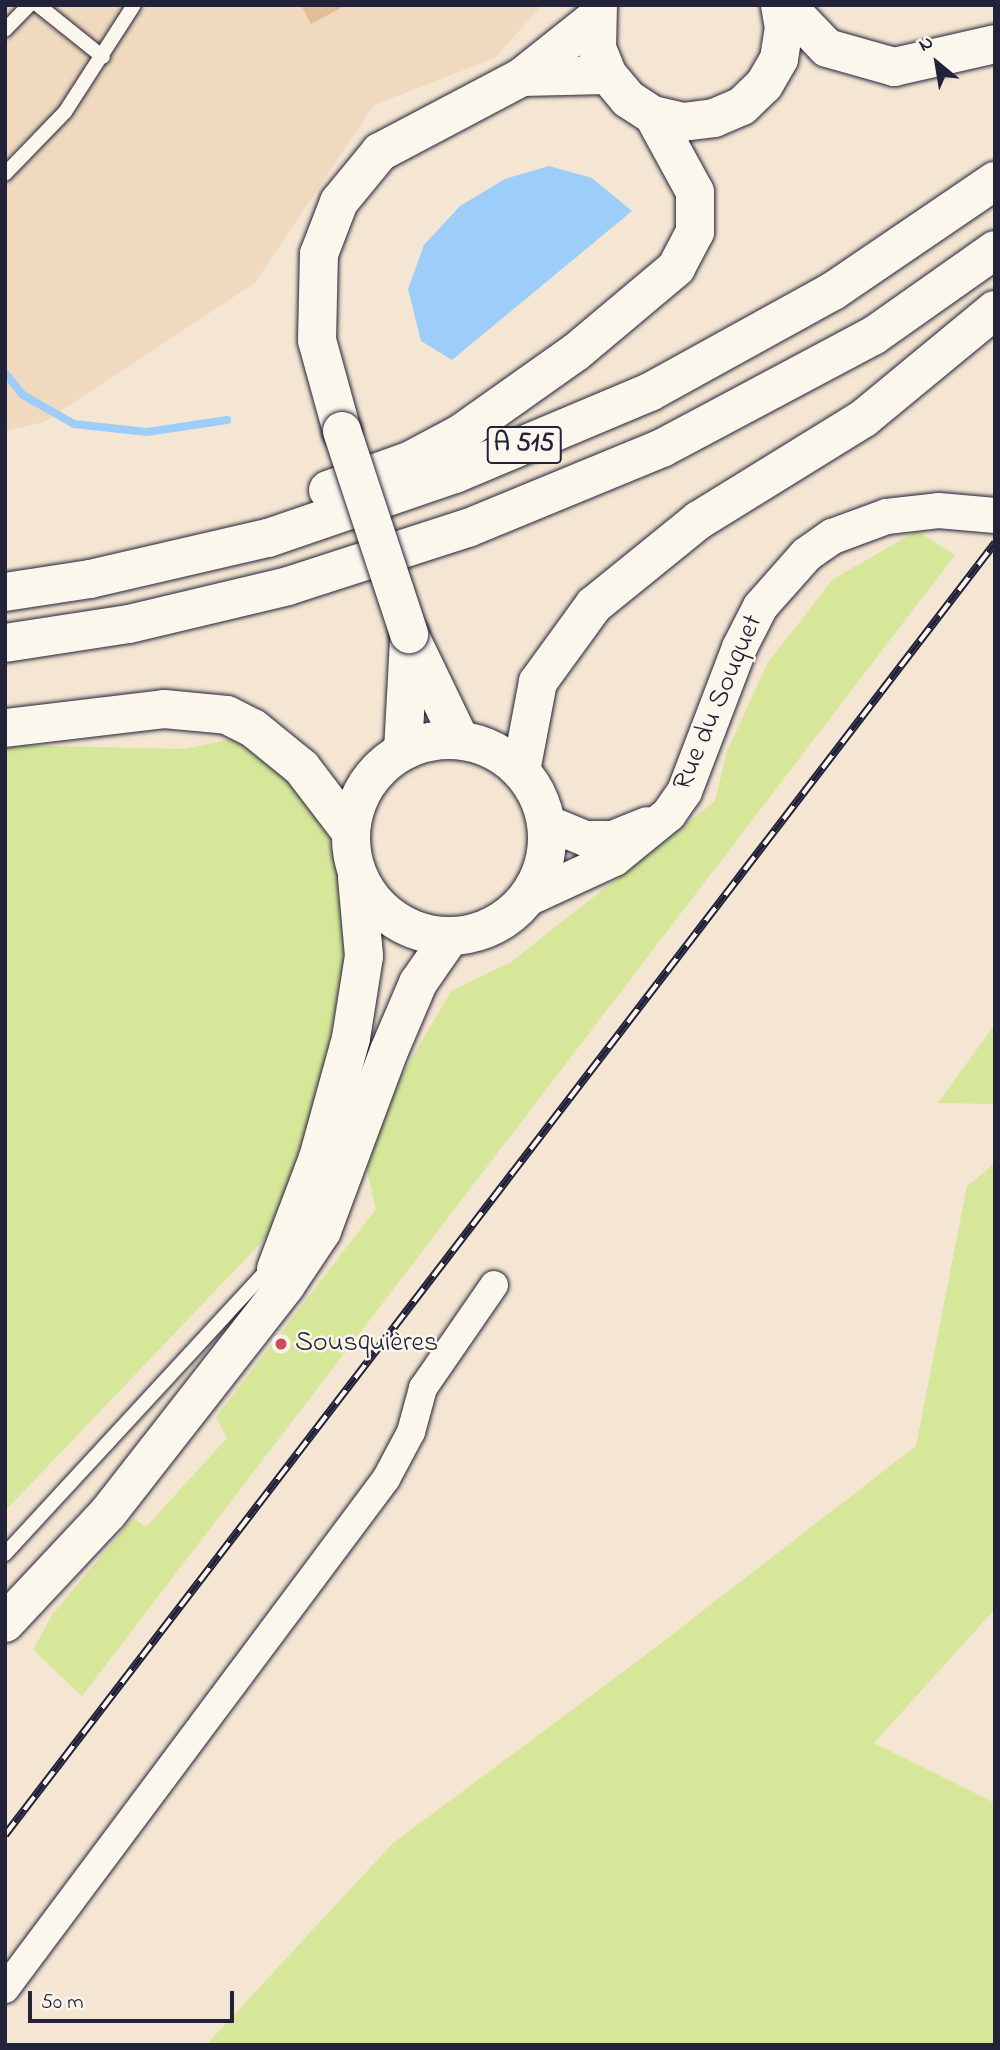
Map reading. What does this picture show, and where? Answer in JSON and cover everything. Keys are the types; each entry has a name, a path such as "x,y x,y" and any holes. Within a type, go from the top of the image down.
{"main road":[{"path":"597,12 597,48 608,75 628,99 653,115 683,122 714,118 742,106 764,85 779,59 784,29 780,5"},
{"path":"786,5 827,48 894,68 995,44"},
{"path":"460,740 410,634 342,431 317,340 319,254 339,202 380,152 522,77 597,12"},
{"path":"522,77 608,75"},
{"path":"5,568 151,541 284,506 409,461 514,398 659,286 689,249 695,232 695,192 653,115"},
{"name":"A 515","path":"5,592 90,579 268,538 455,474 650,392 833,291 995,181"},
{"name":"A 515","path":"5,643 129,624 288,586 468,528 673,442 873,336 995,250"},
{"path":"521,771 538,682 594,605 699,520 864,418 995,310"},
{"path":"403,751 410,634"},
{"path":"5,728 164,709 227,715 253,728 302,768 350,831"},
{"path":"233,1348 287,1249 318,1158 351,1038 364,956 357,874 350,831 358,799 377,771 403,751 430,742 460,740 493,751 521,771 537,794 546,822 547,849 527,898 497,923 450,937 420,933 393,920 372,900 357,874"},
{"path":"5,1623 108,1513 233,1348 286,1285 322,1231 394,1039 418,983 450,937"}],"street":[{"name":"Rue du Souquet","path":"527,898 614,858 668,814 684,791 739,647 760,606 806,554 832,536 886,516 937,510 995,515"},
{"name":"Rue du Souquet","path":"546,822 585,838 612,838 668,814"},
{"path":"5,1989 386,1479 411,1432 423,1388 494,1285"}],"lane":[{"path":"8,21 29,5"},
{"path":"38,5 103,57"},
{"path":"5,174 65,112 103,57 134,5"},
{"path":"5,1554 287,1249"}],"shaded area":[{"path":"5,5 542,5 495,58 374,105 255,283 44,422 5,431"}],"green space":[{"path":"917,531 955,555 82,1696 33,1650 52,1615 133,1518 146,1527 227,1438 216,1417 376,1209 366,1166 397,1084 451,991 511,962 715,801 727,751 767,664 833,579"},
{"path":"231,739 290,773 321,810 340,879 344,961 325,1068 276,1227 5,1511 5,745 185,749"},
{"path":"995,1024 995,1104 938,1103"},
{"path":"995,1163 995,1609 874,1743 995,1803 995,2045 206,2045 393,1843 643,1657 916,1446 967,1186"}],"water":[{"path":"549,166 592,178 632,211 452,360 421,341 408,289 424,245 460,206 505,179"}],"building":[{"path":"301,5 346,5 311,24"}],"waterway":[{"path":"5,373 23,395 74,424 147,432 227,420"}],"railway":[{"path":"5,1835 995,543"}],"place":[{"name":"Sousquières","path":"281,1344"}]}
